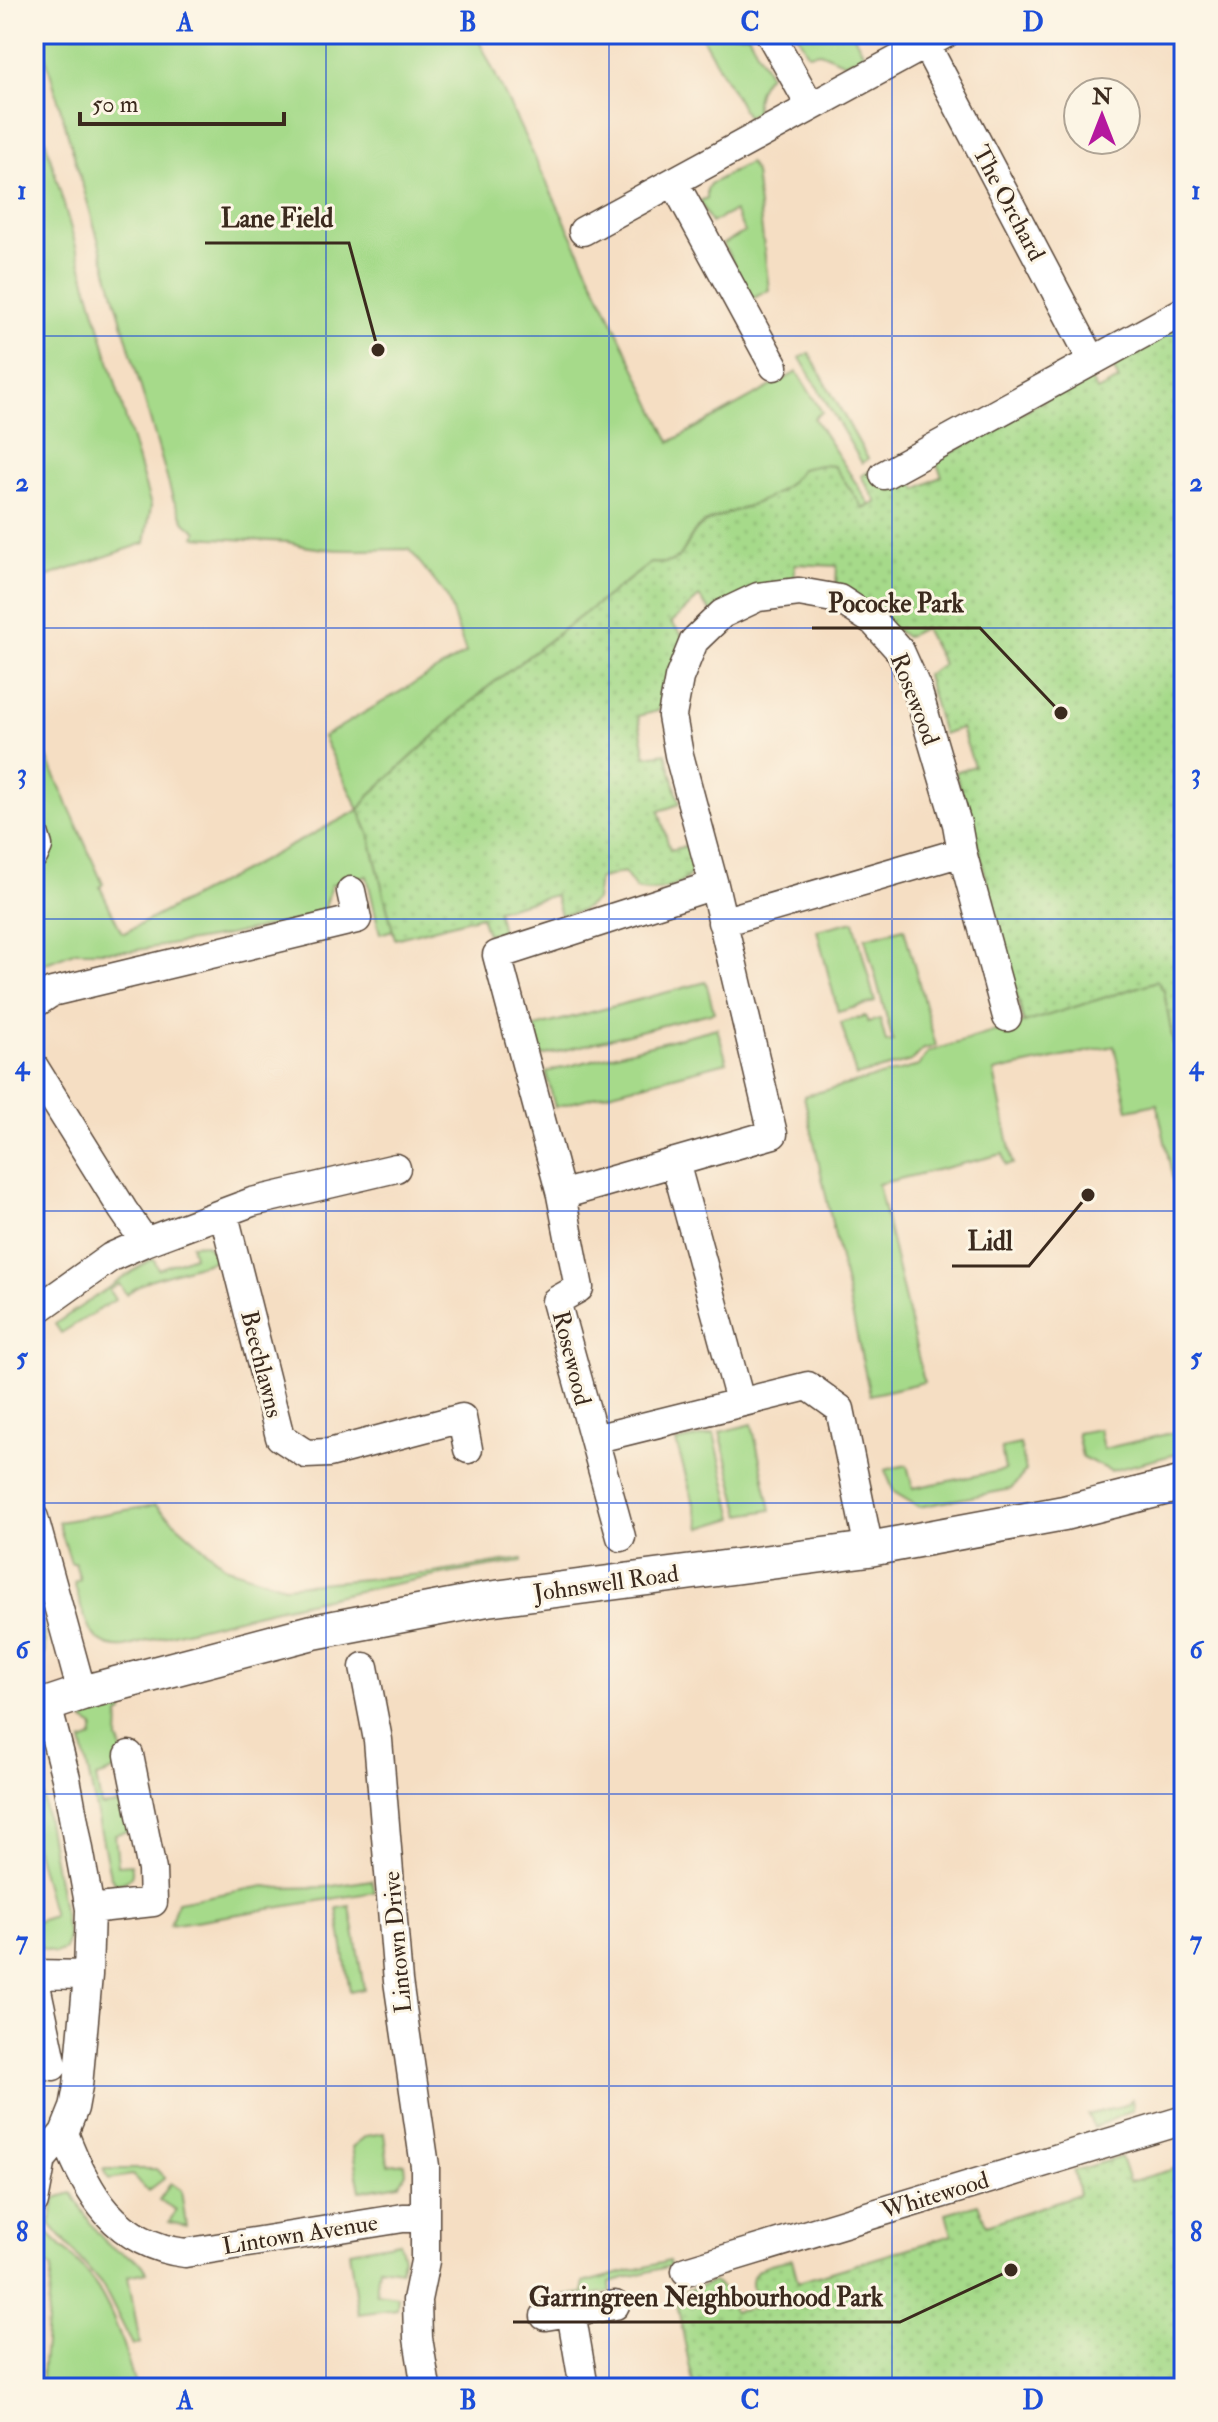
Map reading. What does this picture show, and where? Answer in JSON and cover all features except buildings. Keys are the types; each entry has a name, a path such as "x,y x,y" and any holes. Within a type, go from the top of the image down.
{"street":[{"path":"770,34 811,107"},
{"name":"The Orchard","path":"583,231 935,39 1092,360"},
{"path":"674,182 774,366"},
{"path":"884,475 1184,311"},
{"name":"Rosewood","path":"561,1195 773,1134 672,716 679,678 694,641 722,614 758,597 799,592 839,599 873,621 900,651 917,689 957,824 1007,1017"},
{"path":"34,833 38,846 34,855"},
{"path":"722,922 962,852"},
{"name":"Rosewood","path":"621,1537 556,1301 579,1288 561,1195 497,955 714,885"},
{"path":"34,1004 52,992 357,919 351,891"},
{"path":"34,1067 145,1242"},
{"path":"675,1162 740,1401"},
{"path":"34,1312 111,1257 145,1242 252,1202 396,1168"},
{"name":"Beechlawns","path":"224,1215 280,1437 306,1454 329,1453 462,1418 468,1449"},
{"name":"Rosewood","path":"594,1439 808,1386 840,1409 869,1549"},
{"name":"Johnswell Road","path":"40,1707 313,1632 473,1602 869,1549 1064,1513 1184,1483"},
{"path":"34,1518 82,1693"},
{"name":"Lintown Drive","path":"365,1667 378,1740 398,1981 425,2166 425,2218"},
{"path":"34,2202 42,2159 64,2133 74,2108 88,1975 90,1909 66,1778 40,1707"},
{"path":"90,1909 153,1902 152,1870 129,1755"},
{"path":"53,2066 34,1975 88,1975"},
{"name":"Whitewood","path":"686,2271 1184,2120"},
{"path":"34,2136 64,2133"},
{"name":"Lintown Avenue","path":"64,2133 81,2178 111,2219 139,2239 164,2250 185,2253 403,2218 425,2218"},
{"path":"425,2218 425,2261 417,2300 418,2338 426,2388"},
{"path":"584,2388 558,2314 615,2305"}],"green space":[{"path":"39,34 476,34 670,442 797,372 822,412 814,418 870,505 863,509 801,469 791,481 769,497 705,523 697,528 680,556 673,561 651,563 488,687 372,793 359,810 323,737 466,653 447,597 409,549 332,549 288,542 195,537 197,532 185,522 173,499"},
{"path":"700,34 748,34 769,74 758,92 756,112 747,117"},
{"path":"797,34 853,34 864,54 845,63 820,52 808,54"},
{"path":"34,101 151,506 145,543 34,581"},
{"path":"749,163 755,173 769,290 752,299 723,244 745,232 734,211 711,223 700,201 707,198 710,184"},
{"path":"1184,323 1184,1103 1164,991 1157,981 1024,1023 974,831 955,772 974,766 961,728 943,734 926,675 943,664 924,628 906,637 836,587 837,566 795,564 794,585 712,612 699,597 671,623 685,638 658,711 638,716 646,756 666,753 680,804 659,811 670,850 691,845 695,862 686,879 670,887 643,890 636,889 624,872 599,879 596,900 581,911 561,915 555,895 497,910 502,931 487,934 481,916 395,939 369,833 359,810 372,793 488,687 651,563 673,561 680,556 698,528 769,497 791,481 801,469 834,466 864,509 877,502 861,476 874,469 909,476 917,489 942,476 936,462 1088,375 1097,391 1119,380 1111,363"},
{"path":"809,353 868,459 862,463 800,358"},
{"path":"34,728 103,884 100,887 124,933 359,810 369,833 393,930 380,934 367,876 331,885 325,909 313,917 131,951 76,951 34,968 34,874 49,858 54,844 49,830 34,814"},
{"path":"854,921 875,1002 838,1012 817,930"},
{"path":"904,928 936,1046 924,1049 911,1061 856,1076 841,1023 865,1016 868,1022 880,1019 886,1042 893,1041 865,938"},
{"path":"1157,981 1164,991 1184,1103 1184,1232 1157,1104 1128,1110 1114,1046 994,1072 1013,1164 1006,1165 1003,1154 878,1184 924,1382 870,1395 804,1096 919,1066 928,1052"},
{"path":"706,982 714,1012 542,1056 535,1027"},
{"path":"717,1028 727,1062 555,1107 546,1072"},
{"path":"205,1244 214,1252 216,1260 149,1280 126,1294 119,1284 109,1290 115,1300 61,1333 55,1324 148,1261 154,1259 158,1269 194,1256 191,1245"},
{"path":"752,1424 771,1510 741,1515 720,1432"},
{"path":"1099,1429 1103,1449 1184,1430 1184,1452 1111,1471 1082,1457 1077,1433"},
{"path":"714,1434 734,1518 701,1528 676,1442"},
{"path":"1020,1444 1026,1471 1011,1489 919,1507 894,1492 885,1470 907,1465 913,1488 1005,1470 1001,1448"},
{"path":"155,1505 227,1568 284,1586 434,1573 522,1559 522,1562 372,1588 125,1647 112,1647 95,1636 84,1616 74,1582 80,1579 75,1563 71,1563 58,1522"},
{"path":"34,1599 45,1647 44,1656 34,1674"},
{"path":"121,1706 123,1713 119,1715 118,1740 122,1761 115,1769 96,1777 101,1806 118,1804 131,1813 134,1830 115,1834 118,1865 131,1864 132,1872 127,1880 116,1883 110,1876 82,1742 92,1738 94,1727 84,1721 89,1716"},
{"path":"40,1782 68,1937 65,1949 55,1953 42,1949 36,1938 35,1922 53,1916 34,1842 34,1784"},
{"path":"372,1880 375,1892 170,1925 177,1902 265,1886 326,1887"},
{"path":"350,1906 364,1989 350,1992 337,1908"},
{"path":"1132,2099 1133,2110 1094,2128 1088,2115 1125,2105"},
{"path":"384,2133 388,2165 405,2163 406,2173 400,2184 360,2191 352,2147 366,2136"},
{"path":"1121,2157 1129,2182 1184,2166 1184,2388 694,2388 675,2294 714,2282 725,2291 733,2312 758,2308 752,2281 762,2267 792,2259 798,2282 952,2235 946,2213 978,2204 986,2225 1079,2194 1074,2171"},
{"path":"104,2169 156,2169 165,2178 148,2191 132,2175 109,2179"},
{"path":"171,2183 181,2190 186,2226 169,2222 176,2210 159,2200"},
{"path":"72,2193 102,2238 116,2250 138,2261 147,2272 128,2276 140,2344 133,2345 103,2286 50,2224 56,2198"},
{"path":"43,2228 82,2267 96,2286 117,2328 136,2388 34,2388 41,2386 52,2268 39,2256"},
{"path":"399,2242 403,2257 401,2270 379,2267 376,2293 398,2296 397,2309 358,2314 349,2251"},
{"path":"669,2261 670,2266 610,2282 611,2292 559,2297 583,2293 583,2283"}],"place":[{"name":"Lane Field","path":"378,350"},
{"name":"Pococke Park","path":"1061,713"},
{"name":"Lidl","path":"1088,1195"},
{"name":"Garringreen Neighbourhood Park","path":"1011,2270"}]}
